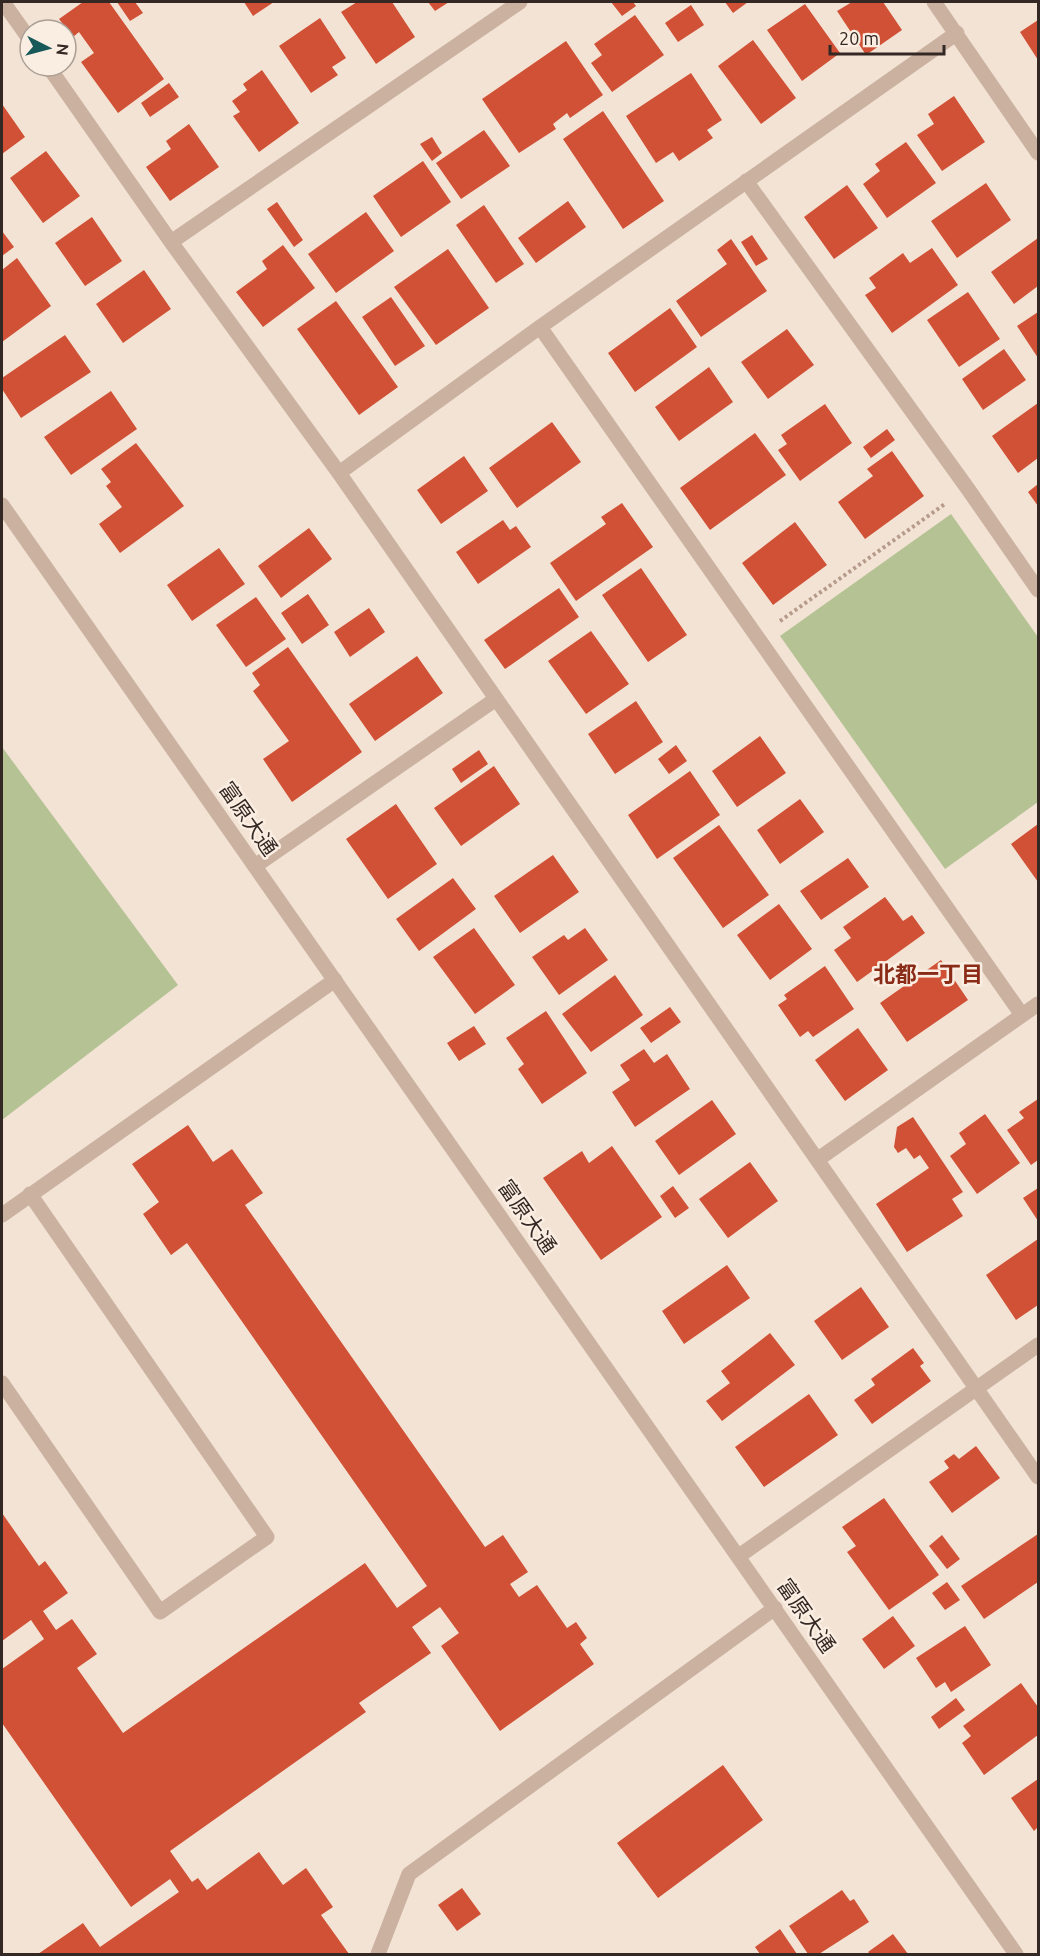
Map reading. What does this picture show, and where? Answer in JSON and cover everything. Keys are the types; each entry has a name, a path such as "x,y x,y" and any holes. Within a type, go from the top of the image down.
{"street":[{"path":"3,2 18,23"},
{"path":"171,242 520,2"},
{"path":"934,2 1038,153"},
{"path":"339,473 540,327 957,33"},
{"path":"56,78 171,242 339,473 1038,1477"},
{"path":"746,182 968,489 1038,590"},
{"path":"540,327 1022,1015"},
{"name":"富原大通","path":"2,505 1017,1954"},
{"path":"255,866 496,699"},
{"path":"2,1215 335,980"},
{"path":"817,1160 1038,1004"},
{"path":"2,1383 160,1612 267,1537 30,1194"},
{"path":"739,1556 1038,1345"},
{"path":"378,1954 409,1874 775,1608"}],"path":[{"path":"757,637 968,489"}],"green space":[{"path":"951,514 1038,637 1038,802 945,869 780,636"},
{"path":"2,747 178,985 2,1120"}],"building":[{"path":"83,2 109,2 164,79 118,113 81,62 94,53 78,33 78,18 60,18"},
{"path":"117,2 135,2 143,13 130,21"},
{"path":"244,2 274,2 253,16"},
{"path":"357,2 392,2 415,37 376,64 341,12"},
{"path":"428,2 449,2 435,11"},
{"path":"611,2 633,2 636,6 622,16"},
{"path":"725,2 748,2 733,13"},
{"path":"852,2 883,2 902,30 866,55 837,11"},
{"path":"805,4 840,53 802,81 767,30"},
{"path":"691,5 704,25 678,42 665,23"},
{"path":"635,15 664,55 612,92 591,63 602,55 594,44"},
{"path":"320,18 346,58 332,67 338,75 311,93 279,46"},
{"path":"1038,20 1038,60 1020,32"},
{"path":"753,40 796,98 761,124 718,66"},
{"path":"566,41 603,95 570,118 567,113 553,124 556,129 519,153 482,99"},
{"path":"262,70 299,123 259,152 233,116 240,112 232,101 247,90 243,84"},
{"path":"691,73 722,120 707,130 713,138 679,161 673,152 656,163 626,116"},
{"path":"169,83 179,97 150,117 141,103"},
{"path":"954,96 985,142 942,171 917,135 934,124 928,114"},
{"path":"2,104 25,137 2,154"},
{"path":"603,111 664,201 623,229 563,139"},
{"path":"189,124 219,167 170,201 146,167 171,149 166,141"},
{"path":"484,130 510,166 461,199 436,163"},
{"path":"432,137 442,153 432,161 420,144"},
{"path":"906,142 936,183 887,218 863,184 880,171 875,164"},
{"path":"46,151 80,196 43,223 10,178"},
{"path":"423,161 451,202 401,237 373,196"},
{"path":"986,183 1011,220 957,258 931,221"},
{"path":"847,185 878,228 834,259 804,217"},
{"path":"568,201 586,227 536,263 518,238"},
{"path":"277,202 303,240 294,247 267,209"},
{"path":"484,205 524,264 496,283 456,225"},
{"path":"366,212 394,251 336,293 308,254"},
{"path":"92,217 122,261 85,286 55,243"},
{"path":"2,231 14,247 2,256"},
{"path":"752,235 768,259 756,266 741,242"},
{"path":"1038,238 1038,286 1014,304 991,272"},
{"path":"731,239 767,291 701,337 676,301 727,264 717,250"},
{"path":"283,245 315,288 263,327 236,292 267,269 262,261"},
{"path":"932,248 958,285 892,333 865,295 876,288 869,278 903,253 910,263"},
{"path":"448,249 489,308 436,345 394,287"},
{"path":"17,258 51,306 2,342 2,270"},
{"path":"144,270 171,309 123,343 96,304"},
{"path":"968,292 1000,339 959,367 927,320"},
{"path":"391,297 425,346 395,366 362,317"},
{"path":"336,301 398,387 359,415 297,329"},
{"path":"670,308 697,347 635,392 608,353"},
{"path":"1038,312 1038,358 1017,326"},
{"path":"787,329 814,365 768,399 741,362"},
{"path":"65,335 91,372 21,418 2,389 2,378"},
{"path":"1004,349 1026,380 983,410 962,379"},
{"path":"709,367 733,402 679,441 655,407"},
{"path":"111,391 137,429 71,475 44,437"},
{"path":"1038,403 1038,458 1018,473 992,436"},
{"path":"825,404 852,443 800,481 778,450 787,444 781,435"},
{"path":"552,422 581,462 517,508 489,468"},
{"path":"887,429 895,440 871,458 863,447"},
{"path":"755,433 786,475 710,530 680,488"},
{"path":"136,443 184,506 120,553 99,524 122,507 106,486 111,482 101,469"},
{"path":"892,451 924,496 865,539 838,502 873,476 867,469"},
{"path":"464,456 488,491 441,524 417,490"},
{"path":"1038,484 1038,506 1028,492"},
{"path":"622,503 653,547 576,601 550,563 606,524 601,517"},
{"path":"503,520 510,530 516,526 531,547 478,584 456,552"},
{"path":"795,522 827,565 773,605 742,563"},
{"path":"309,528 332,559 281,598 258,566"},
{"path":"219,548 245,584 192,621 167,585"},
{"path":"641,568 687,635 648,662 602,595"},
{"path":"559,588 579,617 505,669 484,640"},
{"path":"308,594 329,625 302,644 281,613"},
{"path":"256,597 286,639 246,667 216,625"},
{"path":"369,608 385,632 350,657 334,632"},
{"path":"591,631 629,684 586,714 548,661"},
{"path":"288,647 362,752 292,802 263,759 289,741 253,691 260,685 252,673"},
{"path":"417,656 443,693 375,741 349,704"},
{"path":"636,701 663,742 615,774 588,734"},
{"path":"760,736 786,773 737,807 712,771"},
{"path":"676,745 687,761 669,774 658,759"},
{"path":"479,750 488,764 461,783 452,769"},
{"path":"494,766 520,804 461,846 434,808"},
{"path":"690,771 720,815 657,859 628,815"},
{"path":"800,799 824,832 780,864 757,830"},
{"path":"396,804 437,864 388,899 346,839"},
{"path":"1038,824 1038,882 1011,844"},
{"path":"719,825 769,895 723,928 673,858"},
{"path":"553,855 579,892 520,933 494,896"},
{"path":"848,858 869,887 821,920 800,891"},
{"path":"453,878 476,909 419,951 396,919"},
{"path":"885,897 903,921 912,915 925,933 857,982 834,950 851,938 843,927"},
{"path":"779,904 812,949 770,980 737,935"},
{"path":"474,928 515,985 475,1014 433,957"},
{"path":"585,928 608,960 559,995 532,957 564,935 568,940"},
{"path":"941,960 968,1000 907,1042 880,1003"},
{"path":"825,966 854,1009 813,1037 808,1031 800,1037 778,1005 787,999 784,995"},
{"path":"615,975 643,1015 591,1052 562,1014"},
{"path":"670,1007 681,1022 651,1043 640,1028"},
{"path":"546,1011 587,1073 542,1104 518,1069 524,1064 506,1038"},
{"path":"474,1026 486,1044 459,1061 447,1043"},
{"path":"858,1028 888,1070 845,1101 815,1060"},
{"path":"644,1049 654,1063 667,1054 690,1089 635,1127 612,1092 630,1080 620,1065"},
{"path":"1038,1099 1038,1160 1031,1165 1007,1130 1024,1118 1019,1112"},
{"path":"712,1100 736,1134 679,1175 655,1141"},
{"path":"985,1114 1020,1163 977,1194 950,1156 966,1144 959,1133"},
{"path":"913,1117 963,1192 952,1199 963,1216 907,1252 876,1204 929,1168 920,1155 914,1159 906,1148 898,1153 894,1147 897,1127"},
{"path":"188,1125 213,1162 232,1149 263,1193 245,1205 485,1547 503,1535 528,1572 510,1584 519,1597 537,1585 567,1628 576,1622 587,1638 580,1644 594,1664 500,1731 441,1646 459,1633 440,1607 412,1627 431,1653 359,1703 366,1712 170,1851 192,1882 198,1878 207,1890 259,1852 283,1885 306,1868 333,1907 321,1915 349,1954 38,1954 83,1923 100,1947 179,1892 170,1879 131,1907 2,1723 2,1669 44,1639 31,1620 2,1641 2,1513 39,1566 45,1561 68,1593 43,1611 56,1630 72,1619 97,1654 77,1668 123,1733 365,1563 397,1608 427,1586 187,1243 171,1255 143,1214 159,1202 132,1164"},
{"path":"612,1146 662,1217 601,1260 543,1178 582,1151 589,1163"},
{"path":"750,1162 778,1201 728,1238 699,1199"},
{"path":"673,1186 689,1208 675,1218 660,1196"},
{"path":"1038,1188 1038,1221 1023,1198"},
{"path":"1038,1239 1038,1305 1016,1320 986,1275"},
{"path":"727,1265 750,1298 684,1344 662,1311"},
{"path":"861,1287 889,1327 842,1360 814,1321"},
{"path":"770,1333 795,1365 722,1421 706,1401 730,1383 721,1371"},
{"path":"913,1348 924,1363 920,1366 931,1381 872,1424 854,1400 875,1385 871,1379"},
{"path":"809,1394 838,1435 764,1487 735,1447"},
{"path":"976,1446 1000,1478 952,1513 929,1482 949,1468 944,1461 954,1454 959,1459"},
{"path":"884,1498 939,1575 889,1610 847,1552 856,1546 842,1527"},
{"path":"1038,1534 1038,1582 984,1619 961,1586"},
{"path":"942,1535 960,1559 947,1569 929,1546"},
{"path":"947,1582 960,1600 945,1610 932,1593"},
{"path":"893,1616 915,1646 884,1669 862,1639"},
{"path":"965,1626 991,1665 951,1692 945,1682 936,1688 916,1658"},
{"path":"1021,1683 1038,1707 1038,1735 984,1775 962,1743 971,1736 963,1726"},
{"path":"956,1698 965,1710 939,1729 931,1717"},
{"path":"723,1765 763,1820 658,1898 617,1843"},
{"path":"1038,1779 1038,1827 1034,1831 1011,1798"},
{"path":"462,1888 481,1914 457,1931 438,1905"},
{"path":"842,1890 850,1901 854,1899 869,1922 819,1954 808,1954 789,1926"},
{"path":"780,1929 797,1954 760,1954 755,1947"},
{"path":"893,1934 908,1954 870,1954 868,1952"}],"district":[{"name":"北都一丁目","path":"928,974"}]}
